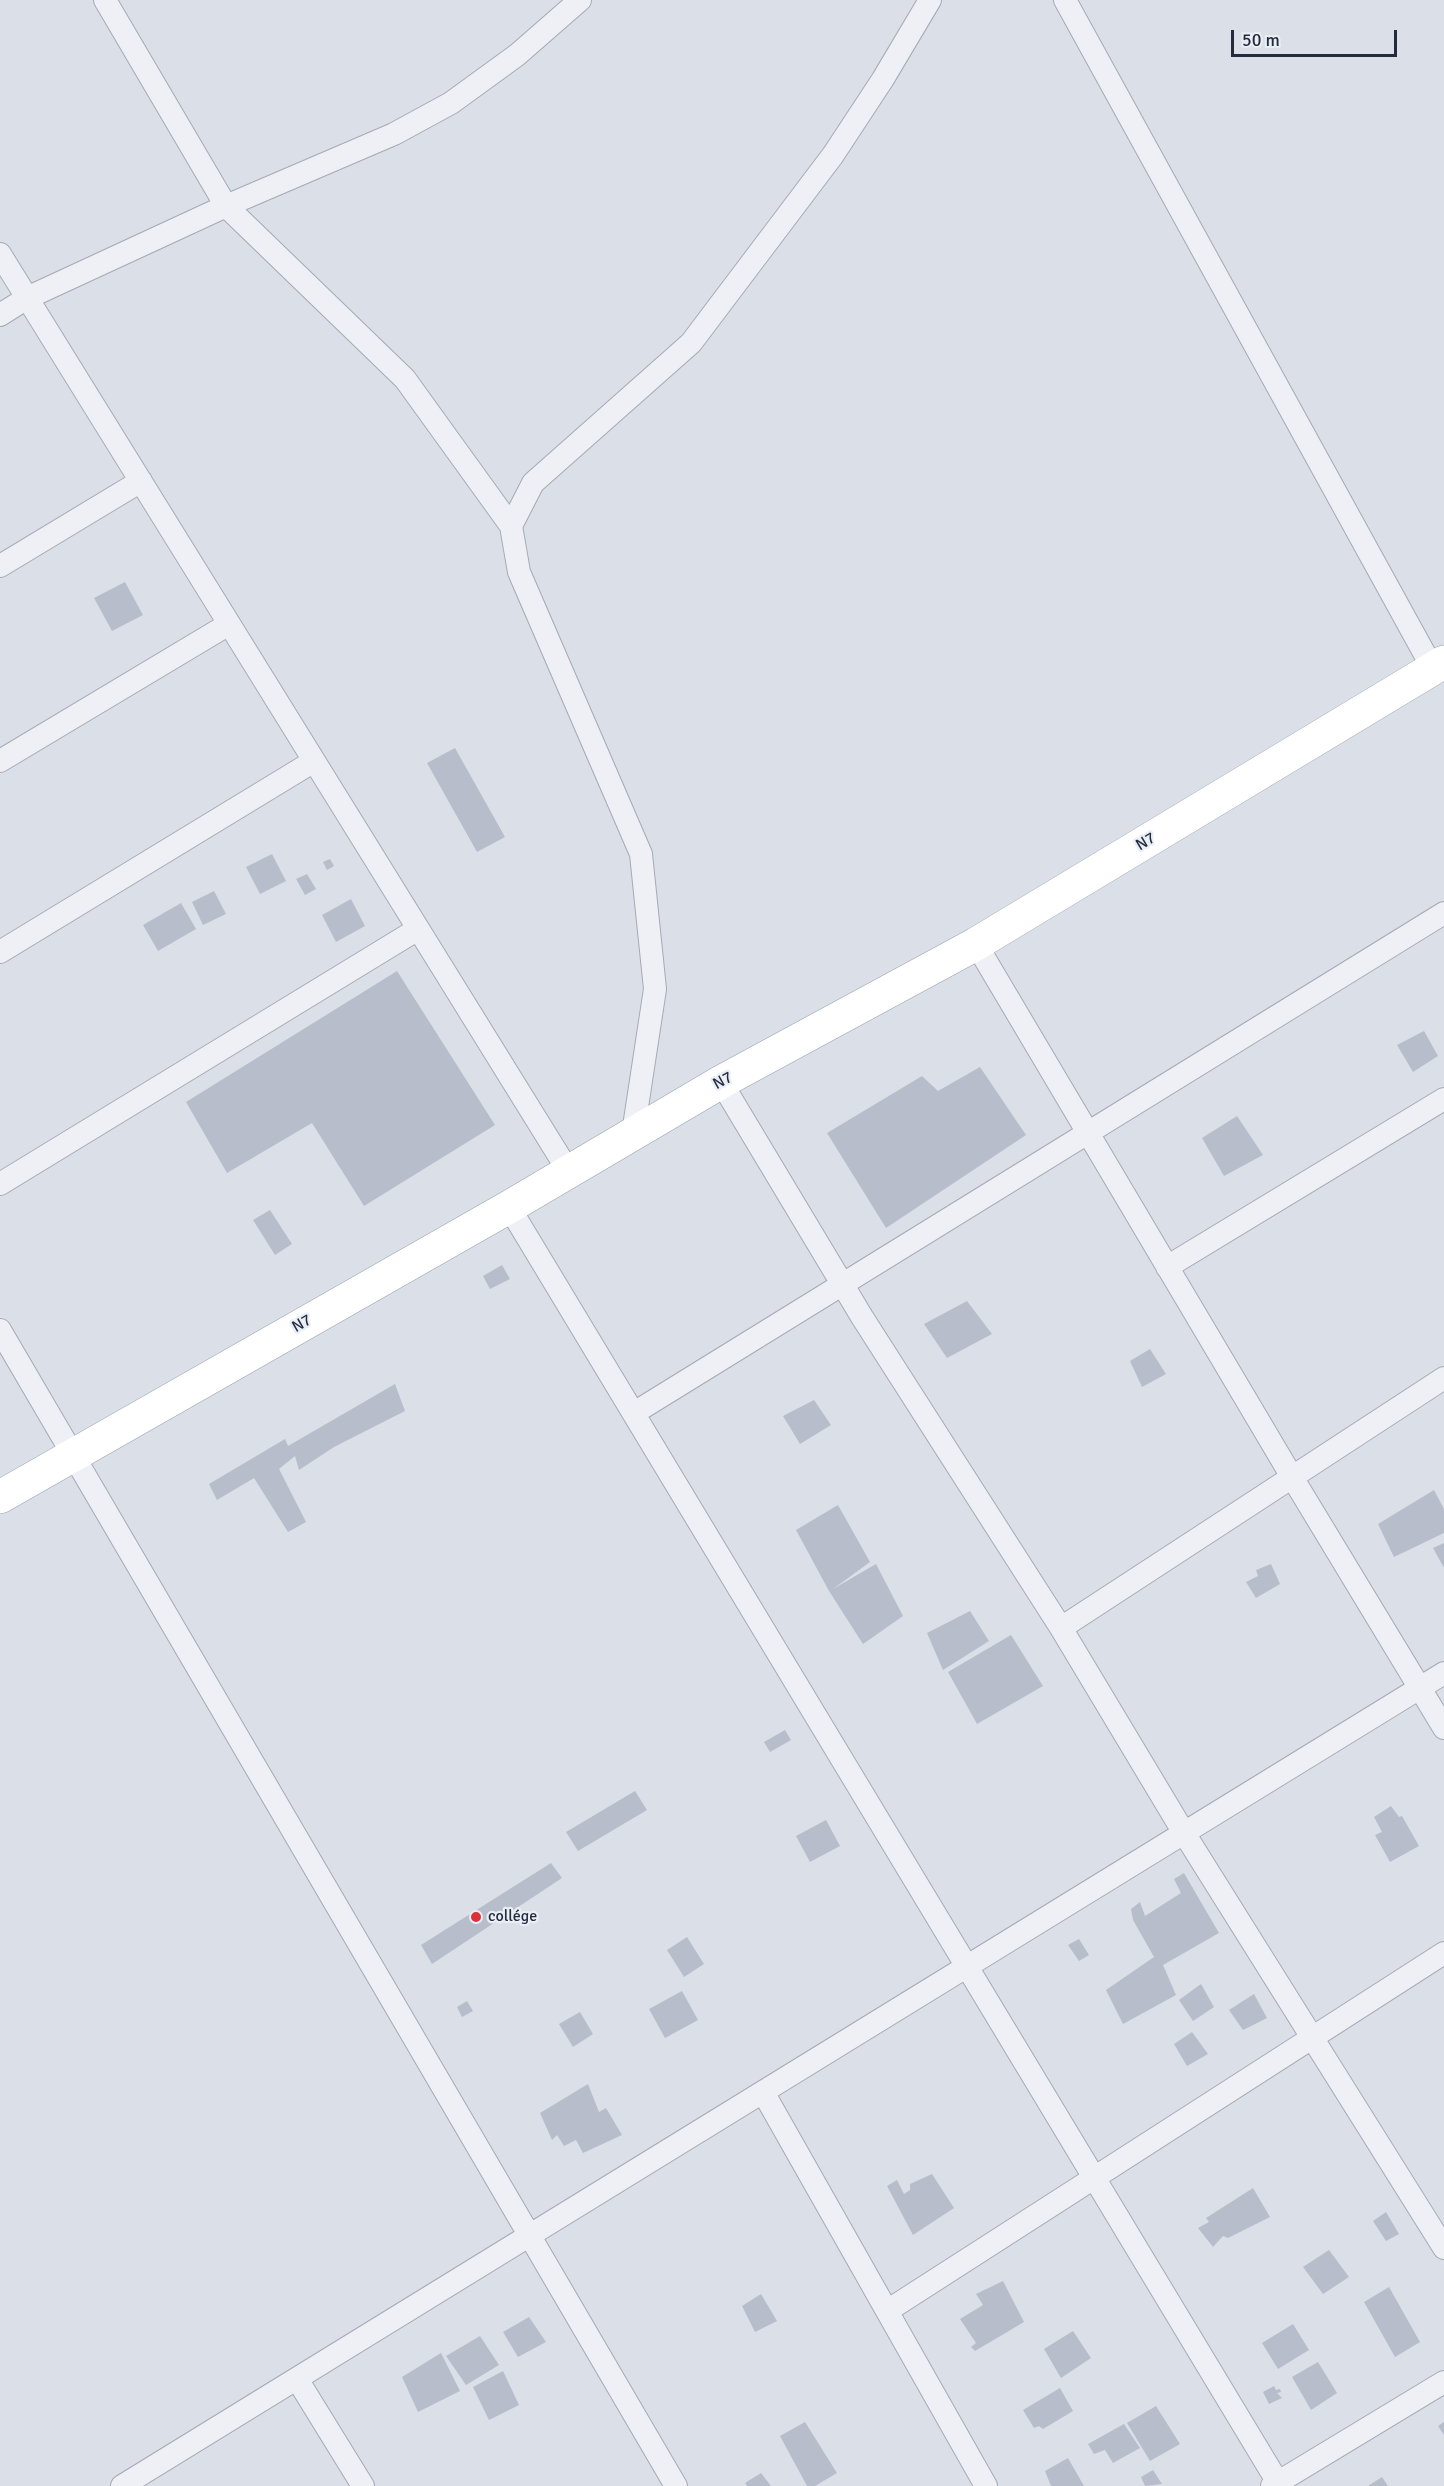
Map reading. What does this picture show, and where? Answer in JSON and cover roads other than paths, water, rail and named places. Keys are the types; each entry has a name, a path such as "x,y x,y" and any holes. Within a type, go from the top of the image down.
{"main road":[{"name":"N7","path":"0,1497 509,1207 721,1082 976,944 1439,666"}],"street":[{"path":"105,0 226,206 405,379 511,526 519,572 640,854 655,988 633,1133"},
{"path":"0,315 27,298 226,206 394,134 451,103 517,55 580,0"},
{"path":"511,526 533,483 691,343 833,155 883,79 930,0"},
{"path":"1065,0 1439,666"},
{"path":"0,254 569,1172"},
{"path":"0,566 141,481"},
{"path":"0,761 229,624"},
{"path":"0,952 314,761"},
{"path":"634,1413 1444,913"},
{"path":"0,1184 418,929"},
{"path":"976,944 1292,1477 1444,1728"},
{"path":"721,1082 842,1285 1060,1628 1184,1833 1444,2248"},
{"path":"1167,1267 1444,1099"},
{"path":"509,1207 967,1966 1276,2485 1444,2382"},
{"path":"0,1330 676,2486"},
{"path":"1060,1628 1444,1378"},
{"path":"122,2486 1444,1672"},
{"path":"887,2311 1444,1953"},
{"path":"763,2092 986,2486"},
{"path":"297,2379 363,2486"}],"place":[{"name":"collége","path":"476,1917"}]}
